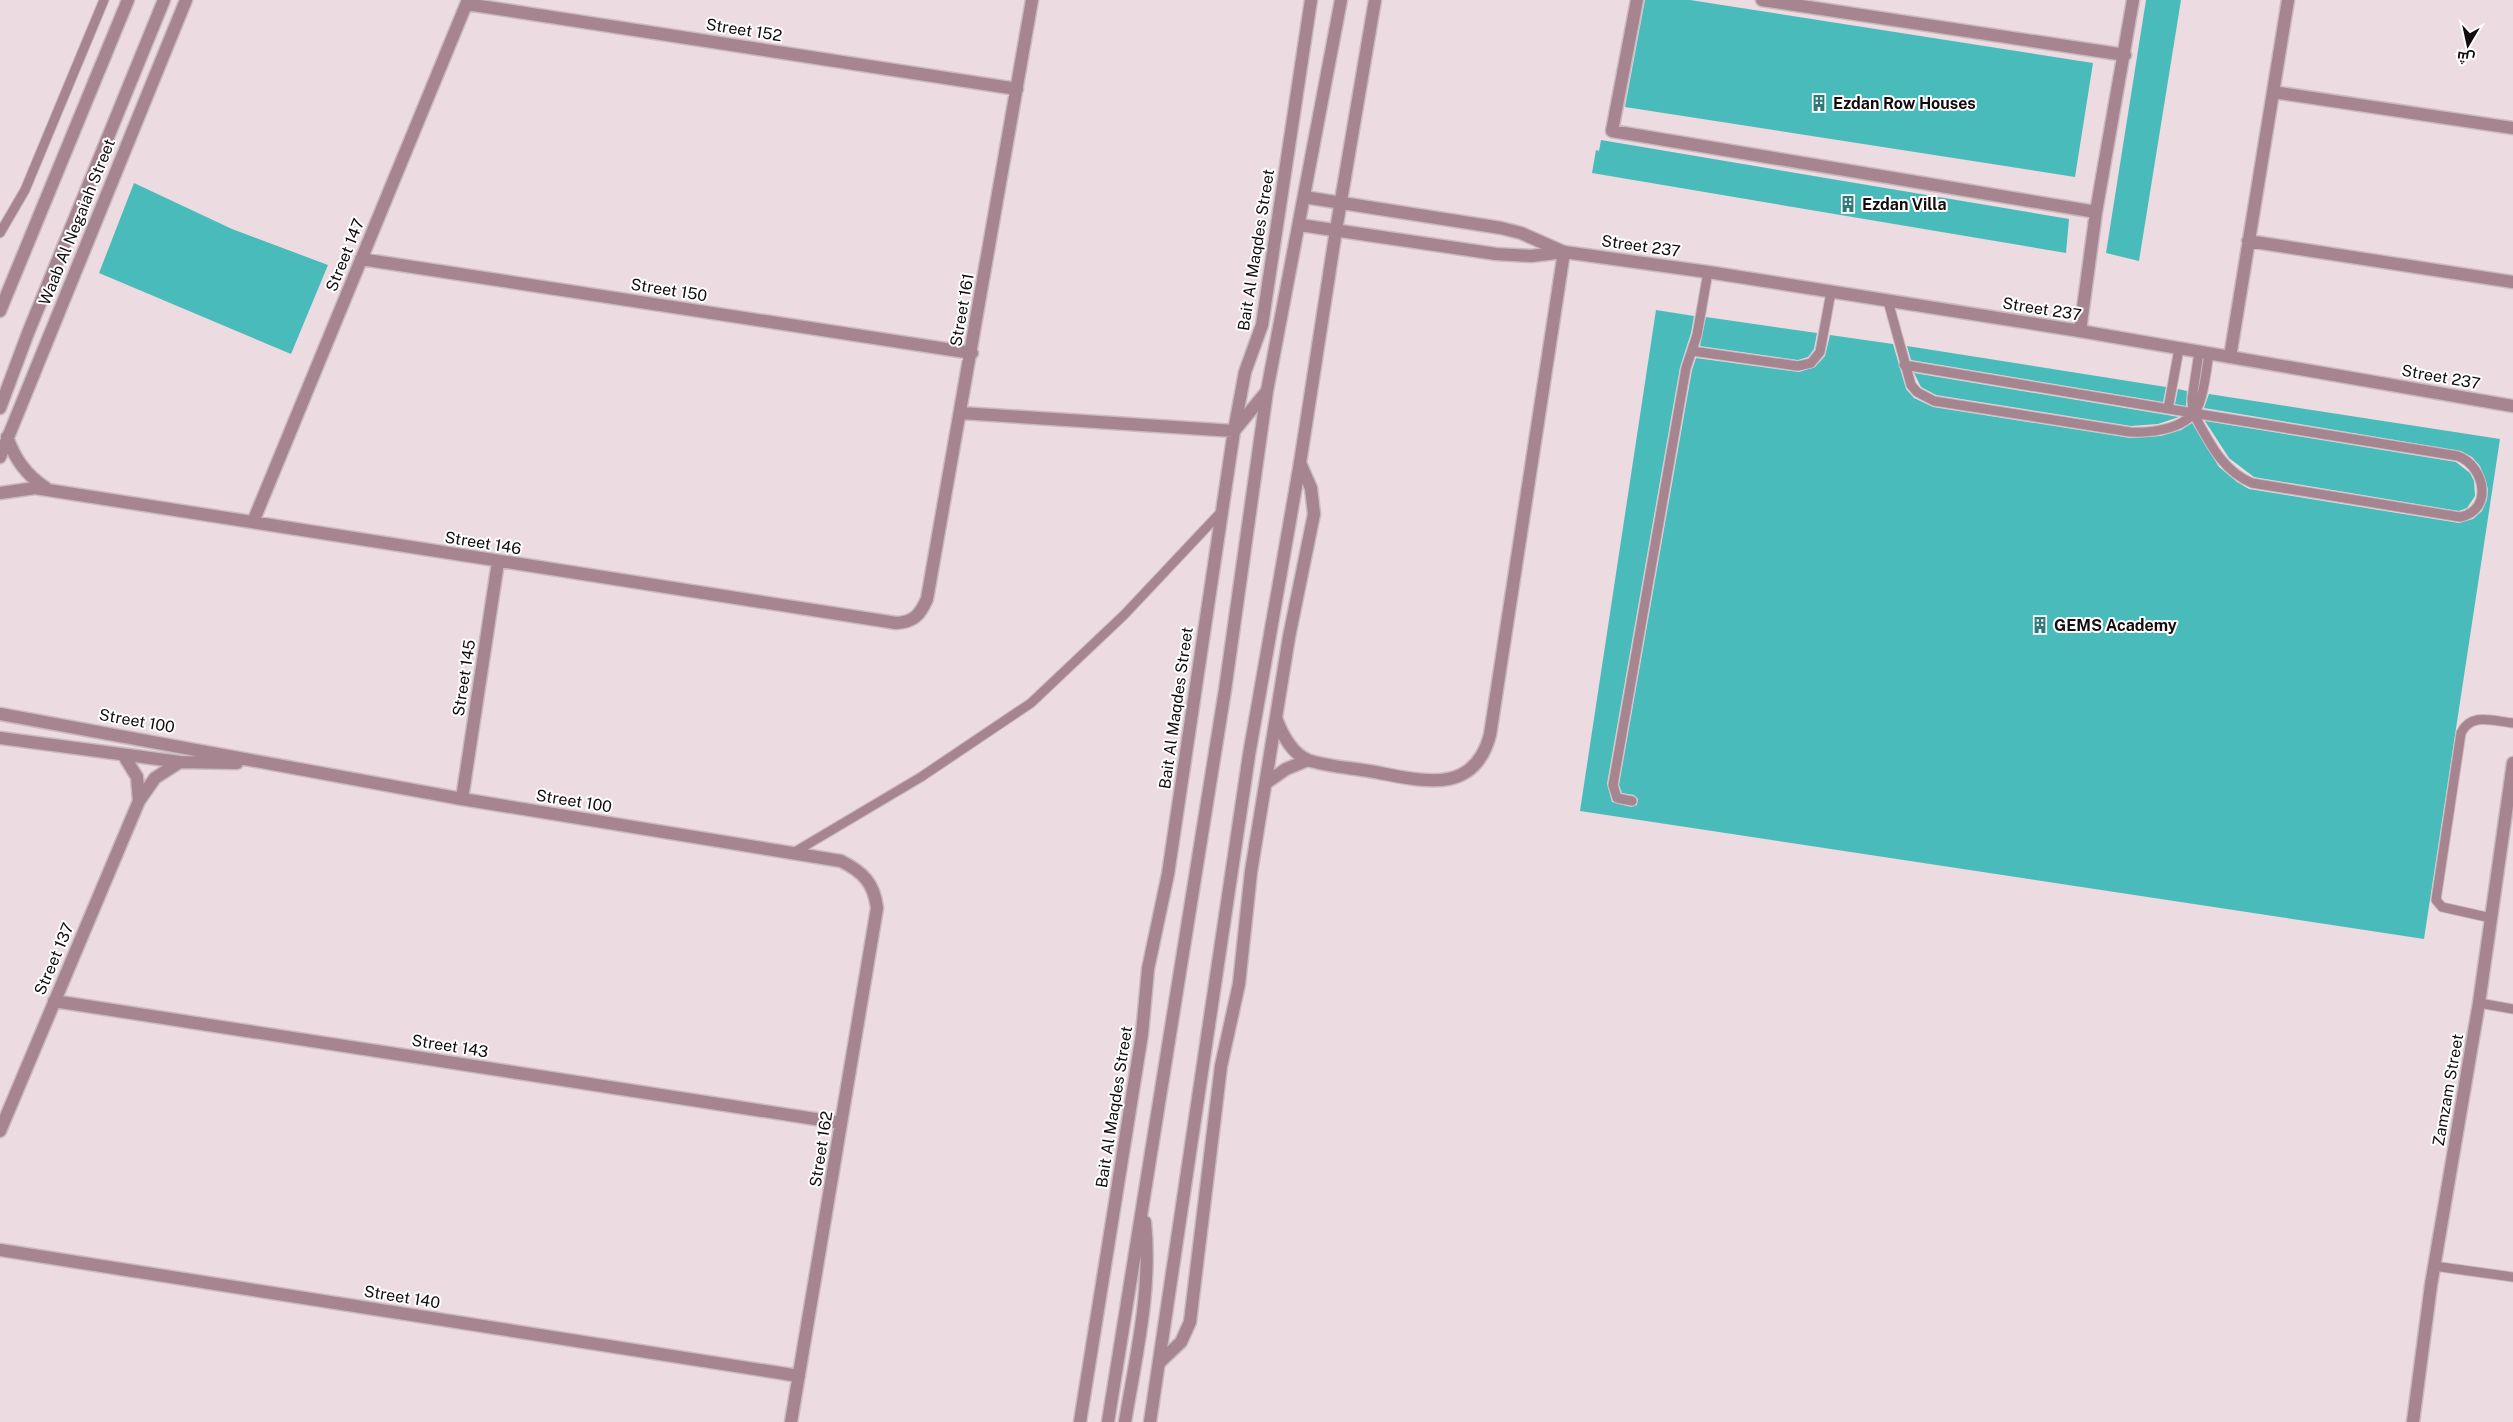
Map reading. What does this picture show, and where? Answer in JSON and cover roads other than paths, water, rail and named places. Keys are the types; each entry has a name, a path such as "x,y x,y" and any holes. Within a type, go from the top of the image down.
{"street":[{"path":"0,310 128,0"},
{"name":"Waab Al Negaiah Street","path":"0,408 28,333 164,0"},
{"name":"Waab Al Negaiah Street","path":"0,456 186,0"},
{"name":"Street 161","path":"913,620 920,613 927,599 972,353 1032,0"},
{"name":"Bait Al Maqdes Street","path":"1080,1422 1142,1034 1148,969 1168,874 1234,431 1246,372 1262,325 1310,0"},
{"path":"1108,1422 1225,690 1267,391 1300,225 1341,0"},
{"path":"1150,1422 1249,755 1300,464 1374,0"},
{"path":"1636,0 1612,131 2096,212"},
{"path":"1762,0 2125,55"},
{"path":"2080,331 2096,212 2125,55 2133,0"},
{"path":"2230,358 2288,0"},
{"name":"Street 152","path":"468,2 1017,89"},
{"name":"Street 147","path":"254,522 360,259 468,2"},
{"path":"2273,92 2513,128"},
{"name":"Street 237","path":"1304,197 1508,230 1544,242 1564,252"},
{"name":"Street 237","path":"1300,225 1496,254 1530,256 1564,252 1708,272 2080,331 2513,406"},
{"path":"2248,242 2513,282"},
{"path":"1276,718 1289,744 1308,760 1440,782 1463,775 1472,768 1487,747 1564,252"},
{"name":"Street 150","path":"360,259 972,353"},
{"path":"961,413 1234,431 1267,391"},
{"name":"Street 146","path":"7,437 20,464 28,474 48,490"},
{"path":"1159,1363 1181,1342 1190,1322 1221,1066 1239,984 1250,881 1289,637 1314,514 1311,488 1300,464"},
{"name":"Street 146","path":"0,493 21,488 48,490 896,623 913,620"},
{"name":"Street 145","path":"462,799 498,562"},
{"name":"Street 100","path":"0,714 462,799 841,861 857,869 870,881"},
{"name":"Street 100","path":"0,738 180,762 267,764"},
{"name":"Street 137","path":"124,756 137,777 139,801"},
{"path":"1266,783 1286,769 1308,760"},
{"name":"Street 137","path":"0,1131 139,801 155,778 180,762"},
{"name":"Zamzam Street","path":"2413,1422 2434,1266 2479,1003 2513,763"},
{"name":"Street 162","path":"791,1422 877,908 876,895 870,881"},
{"name":"Street 143","path":"54,1001 841,1123"},
{"path":"1125,1422 1146,1287 1146,1234 1143,1202"},
{"name":"Street 140","path":"0,1250 799,1376"}],"lane":[{"path":"0,233 25,190 104,0"},
{"path":"1632,801 1617,798 1613,785 1686,368 1697,335 1708,272"},
{"path":"1692,351 1798,366 1811,363 1820,352 1831,292"},
{"path":"1888,301 1911,385 1917,392 1934,401 2143,433 2170,428 2193,413 2199,404 2204,353"},
{"path":"2168,409 2179,349"},
{"path":"1904,365 2458,456 2472,463 2480,476 2482,484 2479,502 2472,513 2460,517 2252,483 2242,479 2224,465 2193,413"},
{"path":"793,853 921,777 1031,703 1124,615 1222,511"},
{"path":"2491,918 2442,907 2436,900 2461,733 2466,723 2475,719 2513,723"},
{"path":"2479,1003 2513,1009"},
{"path":"2434,1266 2513,1277"}],"place":[{"name":"Ezdan Row Houses","path":"1819,103"},
{"name":"Ezdan Villa","path":"1848,204"},
{"name":"GEMS Academy","path":"2040,625"}]}
